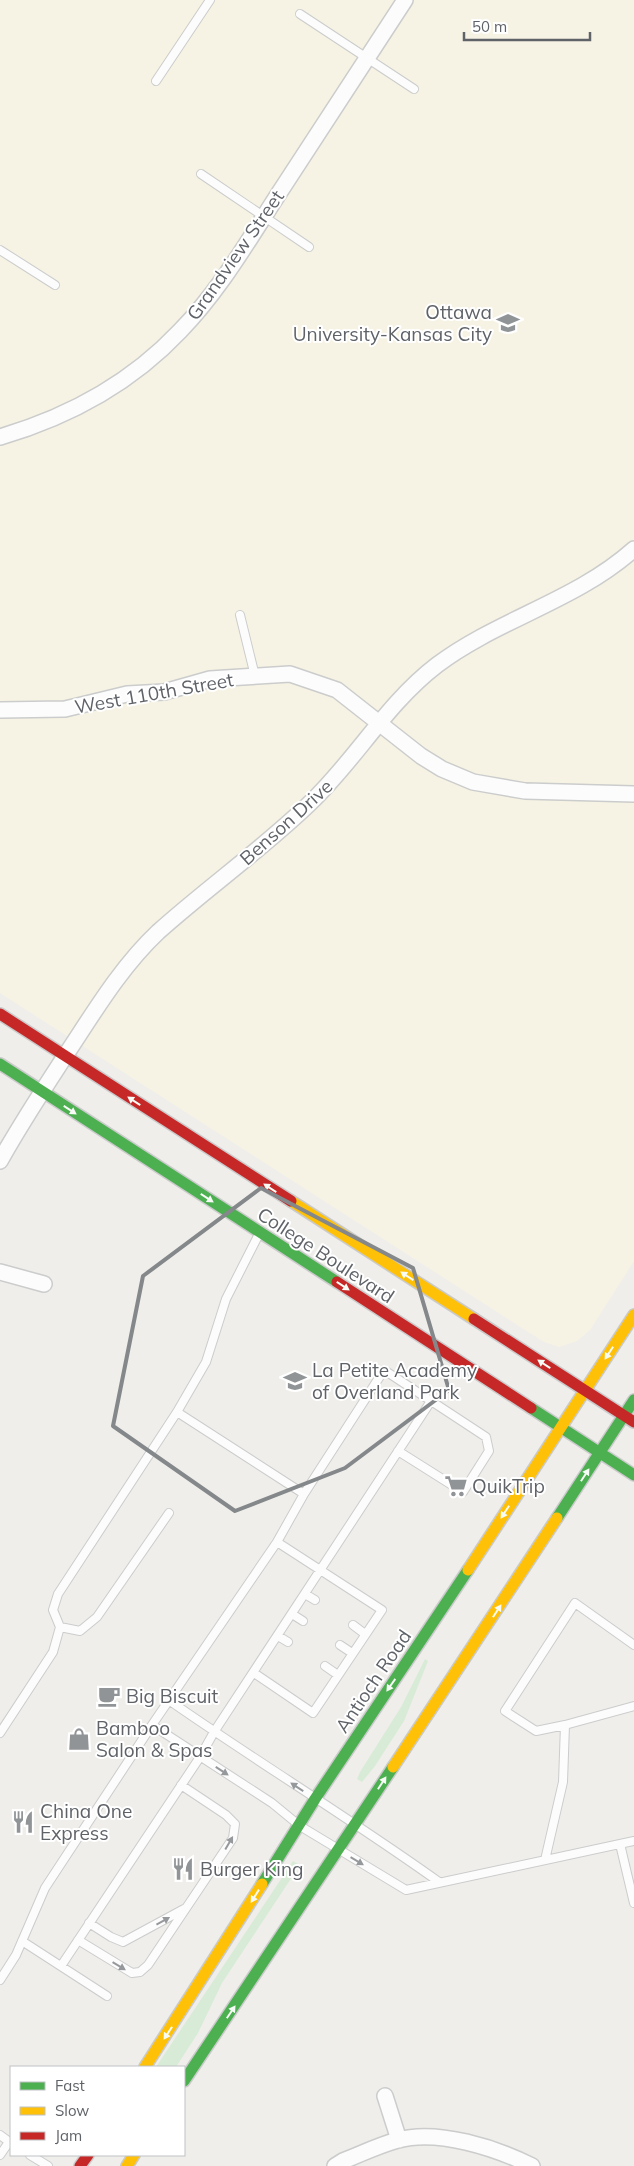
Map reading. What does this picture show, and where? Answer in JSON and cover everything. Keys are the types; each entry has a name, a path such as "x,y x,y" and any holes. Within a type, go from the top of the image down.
{"main road":[{"name":"College Boulevard","path":"0,1014 634,1422"},
{"name":"College Boulevard","path":"0,1064 634,1475"},
{"name":"Antioch Road","path":"146,2066 300,1826 315,1799 415,1651 634,1316"},
{"path":"185,2080 470,1652 634,1400"}],"street":[{"name":"Grandview Street","path":"0,437 32,427 82,405 114,387 149,361 181,331 217,287 405,0"},
{"name":"Benson Drive","path":"0,1161 42,1091 106,992 127,966 158,933 310,804 413,686 473,640 574,591 597,577 634,549"},
{"name":"West 110th Street","path":"0,710 66,709 127,694 164,692 210,679 290,674 337,690 421,756 442,769 473,782 516,790 634,794"},
{"path":"0,1272 44,1284"},
{"path":"384,2096 399,2140"},
{"path":"335,2166 343,2161 399,2140 449,2139 476,2143 510,2155 532,2166"}],"lane":[{"path":"156,80 210,0"},
{"path":"300,14 414,89"},
{"path":"201,174 309,247"},
{"path":"0,250 55,285"},
{"path":"240,615 255,676"},
{"path":"0,1733 53,1652 60,1627 54,1610 58,1594 177,1412 206,1362 226,1299 260,1232"},
{"path":"0,1980 16,1955 45,1888 152,1725 277,1542 304,1494 384,1370 486,1437 489,1451 463,1492 398,1451"},
{"path":"61,1966 200,1757 214,1732 306,1594 431,1400"},
{"path":"177,1412 304,1494"},
{"path":"60,1627 80,1631 97,1617 169,1513"},
{"path":"254,1673 313,1713 382,1610 277,1542"},
{"path":"306,1594 315,1600"},
{"path":"634,1645 575,1603 505,1711 536,1731 634,1706"},
{"path":"292,1614 303,1621"},
{"path":"352,1625 366,1634"},
{"path":"278,1636 288,1642"},
{"path":"340,1645 352,1653"},
{"path":"325,1666 338,1675"},
{"path":"170,1701 440,1882"},
{"path":"152,1725 272,1804 300,1826 406,1890 634,1842"},
{"path":"545,1860 563,1782 564,1725"},
{"path":"78,1940 132,1973 140,1972 148,1965 233,1838 235,1824 226,1815 181,1785"},
{"path":"620,1844 634,1903"},
{"path":"90,1923 111,1937 123,1942 185,1909"},
{"path":"22,1941 107,1996"},
{"path":"0,2135 10,2142 0,2155"},
{"path":"32,2156 48,2166"}],"highlighted area":[{"path":"261,1188 413,1268 449,1390 345,1468 235,1511 113,1426 143,1276"}],"shaded area":[{"path":"0,0 634,0 634,1261 590,1330 577,1341 559,1347 544,1342 0,993"}],"green space":[{"path":"425,1659 428,1661 404,1721 375,1766 362,1782 357,1779 360,1772 401,1707"},
{"path":"293,1861 298,1864 294,1874 222,1983 198,2033 177,2066 157,2066"}],"traffic: fast":[{"path":"0,1064 337,1282"},
{"path":"557,1518 634,1400"},
{"path":"531,1408 634,1475"},
{"path":"262,1884 315,1799 468,1570"},
{"path":"185,2079 393,1767"}],"traffic: slow":[{"path":"291,1201 474,1319"},
{"path":"468,1570 634,1315"},
{"path":"393,1767 557,1518"},
{"path":"146,2066 262,1884"},
{"path":"127,2166 133,2156"}],"traffic: jam":[{"path":"0,1014 291,1201"},
{"path":"337,1282 531,1408"},
{"path":"474,1319 634,1422"},
{"path":"80,2166 87,2156"}],"place":[{"name":"Ottawa University-Kansas City","path":"508,323"},
{"name":"La Petite Academy of Overland Park","path":"295,1381"},
{"name":"QuikTrip","path":"456,1486"},
{"name":"Big Biscuit","path":"109,1696"},
{"name":"Bamboo Salon & Spas","path":"79,1739"},
{"name":"China One Express","path":"23,1822"},
{"name":"Burger King","path":"183,1869"}]}
